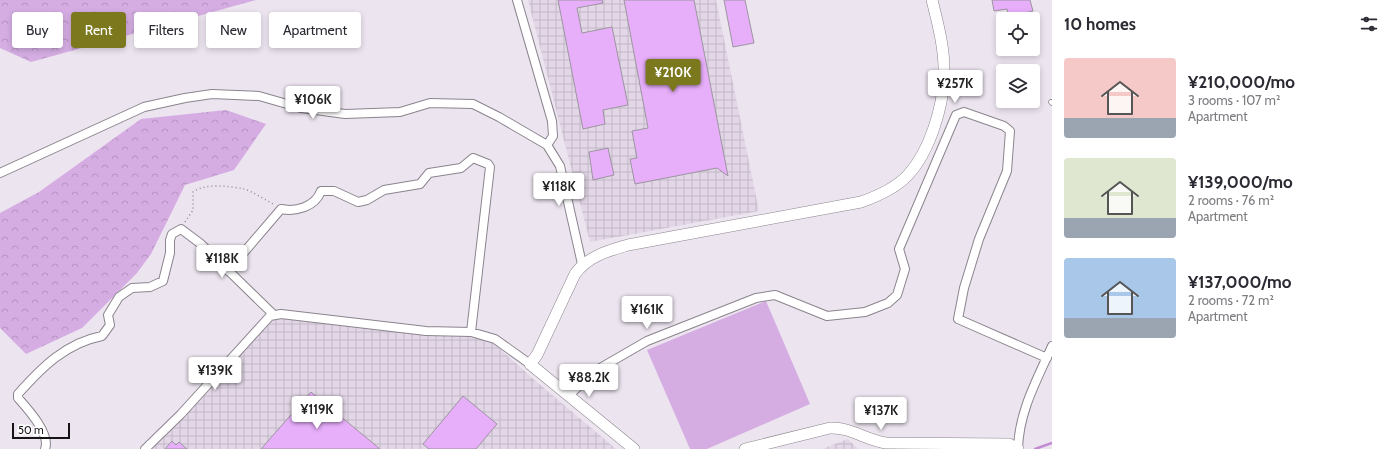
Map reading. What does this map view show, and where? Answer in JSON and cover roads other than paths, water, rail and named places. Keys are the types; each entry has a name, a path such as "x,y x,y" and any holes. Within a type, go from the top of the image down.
{"street":[{"path":"517,0 552,121 553,136 547,146"},
{"path":"530,364 537,355 569,286 582,264 605,252 628,245 861,202 874,198 899,183 909,174 925,147 939,112 941,101 944,75 943,56 932,0"},
{"path":"0,173 144,107 212,94 259,96 301,108 345,114 400,112 430,103 473,104 499,117 547,146 560,166 582,264"},
{"path":"568,396 595,371 647,341 756,298 775,295 827,316 865,312 888,303 897,295 905,269 899,249 956,115 964,112 1004,126 1010,131 1007,171 979,239 964,288 958,319 1047,358"},
{"path":"228,271 281,209 290,211 311,204 318,199 321,191 325,190 334,191 358,202 367,200 384,190 420,184 429,173 461,168 473,158 488,164 490,167 486,215 471,332"},
{"path":"45,449 46,446 44,436 35,417 18,398 18,394 50,361 61,353 88,338 102,336 110,325 108,315 119,297 132,288 150,287 163,281 170,253 170,240 172,234 181,229 201,244 274,315"},
{"path":"145,449 181,414 270,316 281,314 426,331 471,332 495,339 530,364 634,449"},
{"path":"746,449 830,428 840,427 869,439 886,443 1009,444 1018,449 1018,432 1025,406 1052,346"}],"waterway":[{"path":"1035,449 1052,443"}]}
